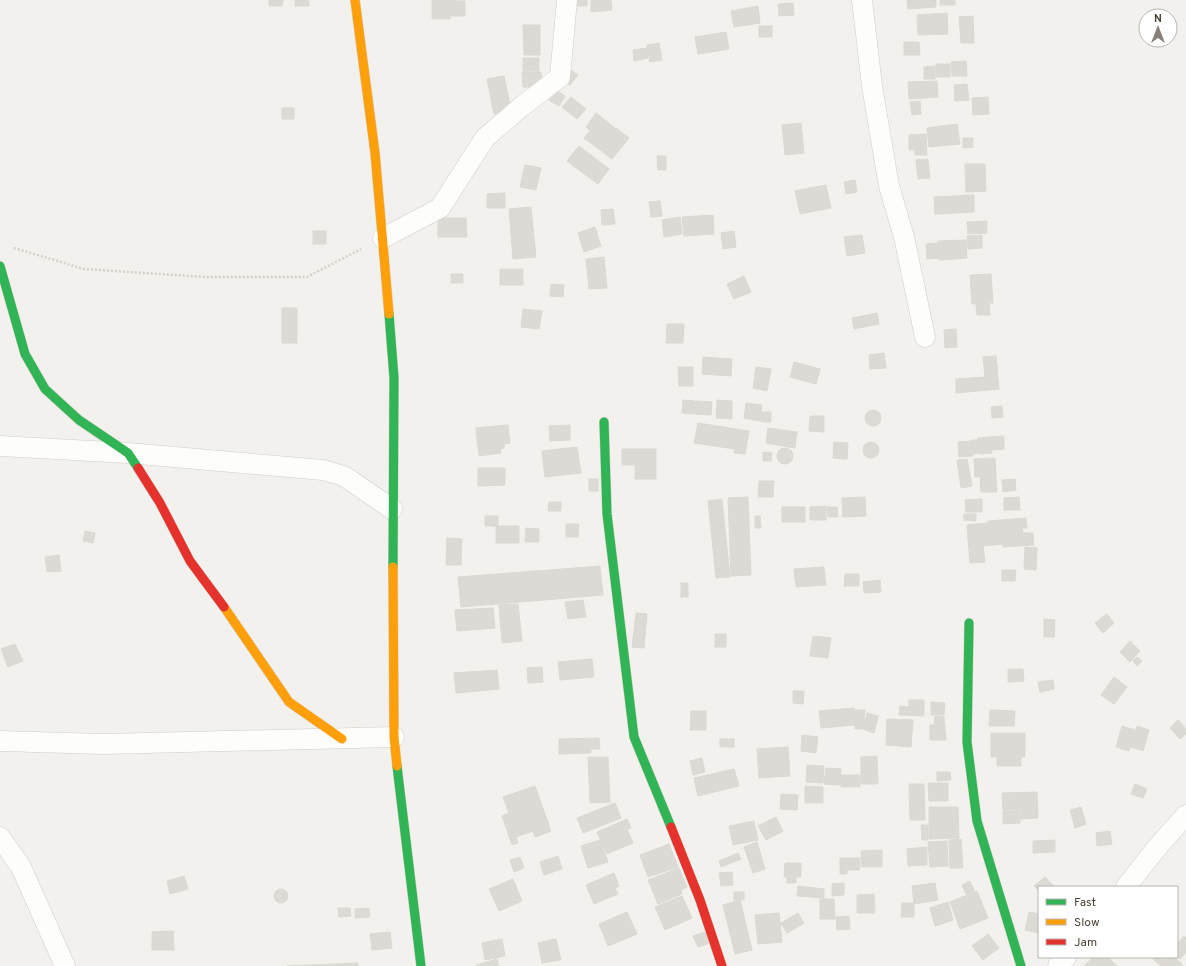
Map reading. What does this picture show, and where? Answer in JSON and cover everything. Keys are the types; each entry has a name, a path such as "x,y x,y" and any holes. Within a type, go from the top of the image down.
{"street":[{"path":"355,0 375,153 394,378 392,509 394,737 421,966"},
{"path":"383,238 440,208 485,138 520,107 560,76 567,0"},
{"path":"862,0 872,86 889,186 904,237 925,337"},
{"path":"0,266 25,354 45,389 79,420 128,453 160,503 190,561 235,622 289,702 342,739"},
{"path":"604,422 607,514 634,736 700,900 722,966"},
{"path":"0,446 128,453 322,470 344,476 392,509"},
{"path":"969,623 966,742 977,821 1021,966"},
{"path":"0,741 104,744 394,737"},
{"path":"1127,886 1155,850 1186,815"},
{"path":"0,837 21,867 64,966"},
{"path":"1058,966 1065,958"}],"path":[{"path":"8,246 84,268 205,277 307,277 383,238"}],"building":[{"path":"269,0 283,0 282,6 269,6"},
{"path":"295,0 309,0 309,6 295,6"},
{"path":"432,0 465,1 465,16 450,16 450,19 432,19"},
{"path":"572,0 587,0 587,6 573,6"},
{"path":"591,0 611,0 612,10 591,12"},
{"path":"907,0 936,0 936,7 908,9"},
{"path":"940,0 955,0 955,5 940,5"},
{"path":"793,3 794,15 779,16 778,4"},
{"path":"758,6 760,23 734,27 731,11"},
{"path":"947,13 948,34 918,35 917,15"},
{"path":"973,16 974,43 961,43 959,17"},
{"path":"523,25 540,25 540,55 524,55"},
{"path":"759,26 772,26 772,37 759,37"},
{"path":"726,32 729,49 698,54 695,37"},
{"path":"904,42 919,42 920,55 904,55"},
{"path":"659,43 662,60 650,62 647,45"},
{"path":"647,48 648,58 634,61 633,50"},
{"path":"523,58 539,58 539,71 523,71"},
{"path":"966,61 967,76 952,76 951,62"},
{"path":"936,64 950,64 950,77 936,77"},
{"path":"935,66 935,79 924,79 924,67"},
{"path":"567,67 578,75 570,85 560,77"},
{"path":"522,72 541,72 542,87 523,87"},
{"path":"504,76 511,110 494,114 487,79"},
{"path":"937,81 938,97 909,99 908,82"},
{"path":"967,84 969,100 955,101 954,85"},
{"path":"556,90 565,96 559,106 549,100"},
{"path":"571,97 586,109 577,119 562,107"},
{"path":"988,97 989,114 973,115 972,98"},
{"path":"920,101 921,114 912,115 910,102"},
{"path":"282,108 294,108 294,119 282,119"},
{"path":"596,113 615,128 604,141 586,127"},
{"path":"801,123 804,153 785,155 782,125"},
{"path":"957,124 960,144 929,147 927,128"},
{"path":"616,128 629,138 612,159 584,138 590,131 604,142"},
{"path":"926,134 927,155 915,155 915,150 909,150 909,135"},
{"path":"963,138 973,138 973,147 963,148"},
{"path":"579,146 609,169 598,184 567,161"},
{"path":"657,156 666,156 666,170 658,170"},
{"path":"928,159 930,178 918,179 916,160"},
{"path":"965,164 985,164 986,191 966,192"},
{"path":"525,165 541,168 536,190 520,187"},
{"path":"855,180 857,192 846,194 844,182"},
{"path":"826,185 831,208 800,214 795,191"},
{"path":"505,193 505,208 487,208 487,194"},
{"path":"974,195 974,212 935,214 934,197"},
{"path":"660,201 662,216 651,217 649,202"},
{"path":"531,207 536,257 513,259 509,209"},
{"path":"613,209 615,224 602,225 601,210"},
{"path":"713,215 714,234 684,236 682,217"},
{"path":"680,217 682,234 664,237 662,220"},
{"path":"438,218 466,218 467,237 438,237"},
{"path":"987,221 987,233 968,234 967,222"},
{"path":"595,227 601,246 584,252 578,233"},
{"path":"313,231 326,231 326,244 313,244"},
{"path":"734,231 736,247 723,249 721,233"},
{"path":"862,235 865,253 847,256 844,237"},
{"path":"982,235 982,248 968,249 967,236"},
{"path":"966,240 967,258 939,260 938,241"},
{"path":"938,243 939,258 927,259 926,244"},
{"path":"604,257 607,288 589,289 586,259"},
{"path":"500,269 523,269 523,285 500,285"},
{"path":"451,274 463,274 463,283 451,283"},
{"path":"991,274 993,303 989,303 990,315 977,315 976,304 972,304 970,275"},
{"path":"744,276 751,292 734,299 727,284"},
{"path":"551,284 564,285 563,297 550,296"},
{"path":"282,308 297,308 297,343 282,343"},
{"path":"523,309 542,311 539,329 521,327"},
{"path":"877,313 879,324 854,329 852,318"},
{"path":"667,324 684,324 683,343 666,343"},
{"path":"956,329 957,347 945,348 944,330"},
{"path":"884,353 886,368 870,369 869,355"},
{"path":"996,356 999,389 956,393 956,379 985,377 983,357"},
{"path":"703,357 732,359 731,376 702,374"},
{"path":"794,362 820,369 816,384 790,377"},
{"path":"678,367 693,367 693,386 679,386"},
{"path":"756,367 771,369 767,391 753,388"},
{"path":"683,400 695,401 694,414 682,413"},
{"path":"717,400 732,401 732,419 716,418"},
{"path":"696,401 712,402 711,415 695,414"},
{"path":"746,403 762,405 760,421 744,418"},
{"path":"1002,406 1003,417 992,418 991,407"},
{"path":"870,410 876,410 881,415 879,424 876,426 870,426 865,421 865,415"},
{"path":"762,412 771,412 771,422 761,422"},
{"path":"810,416 824,416 824,432 809,431"},
{"path":"698,423 749,431 745,454 734,453 735,449 694,443"},
{"path":"508,425 510,443 504,444 504,448 500,449 501,453 479,456 476,428"},
{"path":"570,425 570,440 550,441 549,426"},
{"path":"768,428 797,432 795,448 766,443"},
{"path":"1004,436 1004,449 992,450 991,437"},
{"path":"991,437 992,453 980,454 978,438"},
{"path":"972,440 978,440 979,453 973,454"},
{"path":"972,441 973,456 959,457 958,442"},
{"path":"834,442 848,443 847,459 833,458"},
{"path":"868,442 874,442 879,447 877,456 874,458 868,458 863,453 863,447"},
{"path":"577,447 581,473 545,477 542,451"},
{"path":"782,448 788,448 793,453 791,462 788,464 782,464 777,459 777,453"},
{"path":"622,449 656,449 656,479 635,479 635,465 622,465"},
{"path":"763,452 772,453 771,461 763,461"},
{"path":"995,458 996,476 975,477 974,459"},
{"path":"967,459 972,486 961,488 957,460"},
{"path":"478,468 505,468 505,485 478,486"},
{"path":"996,477 997,492 981,492 980,478"},
{"path":"589,479 598,479 598,491 589,491"},
{"path":"1015,479 1016,490 1003,492 1002,480"},
{"path":"759,481 774,481 773,497 758,497"},
{"path":"748,497 751,575 731,576 728,498"},
{"path":"865,497 866,516 843,517 842,498"},
{"path":"1019,497 1020,510 1004,510 1004,498"},
{"path":"722,499 730,577 716,578 708,501"},
{"path":"982,499 982,512 966,512 965,500"},
{"path":"549,502 561,502 561,511 548,511"},
{"path":"826,506 826,520 810,520 810,507"},
{"path":"782,507 805,507 805,522 782,522"},
{"path":"827,507 837,507 838,517 828,517"},
{"path":"964,514 976,514 976,521 964,520"},
{"path":"485,516 498,516 498,526 485,526"},
{"path":"755,516 760,516 761,528 755,528"},
{"path":"1026,518 1027,528 1022,528 1023,533 1033,533 1034,545 1003,547 1003,544 983,546 985,562 970,563 967,525 988,523 988,521"},
{"path":"566,524 579,524 578,537 566,537"},
{"path":"496,526 519,526 519,543 496,543"},
{"path":"526,528 539,529 539,542 525,542"},
{"path":"85,531 95,533 93,543 83,541"},
{"path":"447,538 462,539 461,565 446,565"},
{"path":"1025,547 1037,548 1036,570 1024,569"},
{"path":"59,555 61,571 47,572 45,557"},
{"path":"600,566 603,595 461,607 458,577"},
{"path":"824,567 826,585 796,587 794,569"},
{"path":"1002,570 1016,570 1015,581 1002,581"},
{"path":"845,574 859,574 859,586 844,586"},
{"path":"880,580 881,592 864,593 863,582"},
{"path":"681,583 688,583 688,597 681,597"},
{"path":"583,600 586,617 568,619 565,602"},
{"path":"518,604 522,641 502,643 499,605"},
{"path":"493,608 495,628 457,631 455,610"},
{"path":"636,613 647,614 644,648 632,647"},
{"path":"1107,614 1114,623 1103,633 1095,623"},
{"path":"1044,619 1055,620 1054,637 1044,637"},
{"path":"715,634 726,634 726,647 715,647"},
{"path":"813,636 831,638 828,658 810,656"},
{"path":"1130,641 1140,651 1130,662 1120,652"},
{"path":"15,644 23,661 8,667 1,649"},
{"path":"1137,657 1142,661 1137,666 1133,661"},
{"path":"592,659 594,677 560,680 558,662"},
{"path":"542,667 543,682 528,683 527,668"},
{"path":"1008,669 1023,669 1024,681 1008,682"},
{"path":"497,670 499,689 456,693 454,673"},
{"path":"1114,677 1127,687 1114,704 1101,695"},
{"path":"1053,680 1054,689 1040,692 1038,682"},
{"path":"793,691 804,691 803,704 793,703"},
{"path":"909,700 924,700 924,716 899,715 900,706 909,707"},
{"path":"931,702 945,703 944,715 931,715"},
{"path":"854,708 855,725 821,728 819,711"},
{"path":"855,710 865,710 863,729 855,729"},
{"path":"990,710 1015,711 1014,726 989,726"},
{"path":"691,711 706,711 706,730 690,730"},
{"path":"867,713 878,716 874,733 863,729"},
{"path":"935,716 944,717 946,740 930,740 930,725 934,725"},
{"path":"887,719 913,720 911,747 886,745"},
{"path":"1178,720 1186,729 1186,734 1180,739 1170,728"},
{"path":"1122,726 1135,730 1129,751 1116,747"},
{"path":"1137,726 1149,730 1143,751 1131,747"},
{"path":"991,733 1025,733 1025,757 1021,757 1021,766 997,766 997,757 991,757"},
{"path":"802,735 818,737 816,753 801,751"},
{"path":"599,738 600,749 591,749 591,753 559,754 559,739"},
{"path":"720,739 734,739 734,747 720,747"},
{"path":"788,747 790,776 759,778 757,749"},
{"path":"877,756 878,784 861,784 861,757"},
{"path":"588,757 608,757 610,802 590,803"},
{"path":"702,758 705,772 693,775 690,761"},
{"path":"807,765 824,766 823,783 806,782"},
{"path":"826,768 841,769 840,785 824,784"},
{"path":"734,769 739,786 698,796 694,778"},
{"path":"937,772 950,772 951,780 937,781"},
{"path":"841,775 860,775 860,787 841,787"},
{"path":"928,783 948,783 948,801 929,801"},
{"path":"909,784 924,784 925,820 910,820"},
{"path":"1135,784 1147,789 1143,798 1131,794"},
{"path":"535,786 551,831 535,837 533,831 516,837 518,843 512,845 502,816 509,813 503,797"},
{"path":"805,786 823,787 823,803 805,803"},
{"path":"1037,792 1038,818 1021,819 1021,810 1003,810 1002,793"},
{"path":"781,794 798,795 797,810 780,809"},
{"path":"615,803 621,818 583,833 577,818"},
{"path":"929,807 958,807 959,838 929,839"},
{"path":"1081,807 1086,824 1075,828 1070,810"},
{"path":"1003,811 1020,811 1020,823 1003,824"},
{"path":"776,817 783,831 766,840 758,826"},
{"path":"627,819 631,828 627,829 633,843 607,854 597,832"},
{"path":"754,821 758,840 733,845 729,826"},
{"path":"921,825 928,825 928,840 922,840"},
{"path":"1110,831 1112,844 1097,846 1096,833"},
{"path":"961,839 963,868 950,868 949,840"},
{"path":"600,840 608,862 588,868 581,846"},
{"path":"1055,840 1055,852 1033,853 1033,841"},
{"path":"947,841 948,866 930,867 928,842"},
{"path":"757,842 765,869 753,873 744,847"},
{"path":"669,844 678,867 648,877 640,855"},
{"path":"927,847 927,865 908,866 907,849"},
{"path":"882,850 882,867 862,867 861,851"},
{"path":"738,853 741,859 721,867 719,861"},
{"path":"558,856 562,869 544,875 540,862"},
{"path":"520,857 524,868 514,872 510,860"},
{"path":"840,858 860,858 860,870 847,870 847,874 840,874"},
{"path":"785,863 801,863 801,877 796,877 796,883 787,883 787,877 784,877"},
{"path":"679,868 687,887 681,890 682,894 658,904 648,880"},
{"path":"732,872 733,885 721,886 719,873"},
{"path":"614,873 619,886 615,888 618,894 594,904 586,885"},
{"path":"184,876 188,889 170,894 167,881"},
{"path":"1045,877 1054,886 1038,886 1038,890 1034,886"},
{"path":"513,879 522,901 499,911 489,889"},
{"path":"970,881 974,891 966,894 962,885"},
{"path":"844,883 844,895 832,896 832,884"},
{"path":"935,883 938,900 914,904 912,886"},
{"path":"798,886 824,889 824,898 797,896"},
{"path":"281,889 286,891 288,896 286,901 281,903 276,901 274,896 276,891"},
{"path":"977,891 988,918 960,929 950,902"},
{"path":"734,892 744,892 744,900 734,900"},
{"path":"874,894 875,913 857,913 857,895"},
{"path":"682,896 692,918 665,930 655,907"},
{"path":"820,899 834,899 835,919 820,919"},
{"path":"740,900 752,950 735,954 723,905"},
{"path":"948,902 953,920 935,926 930,908"},
{"path":"902,903 914,903 914,917 901,917"},
{"path":"338,908 350,908 351,916 339,917"},
{"path":"369,908 370,917 355,918 355,909"},
{"path":"627,912 637,934 608,946 599,924"},
{"path":"1029,912 1038,914 1038,933 1025,930"},
{"path":"779,913 782,942 758,944 755,915"},
{"path":"798,913 804,923 787,933 781,923"},
{"path":"849,916 850,929 837,930 836,917"},
{"path":"173,931 174,950 152,950 152,932"},
{"path":"390,932 392,948 372,950 370,934"},
{"path":"705,932 710,943 698,947 693,936"},
{"path":"988,934 999,948 983,960 972,946"},
{"path":"1184,936 1186,938 1186,953 1180,959 1178,957 1178,943"},
{"path":"502,939 505,956 485,960 482,943"},
{"path":"556,939 561,960 542,963 538,943"},
{"path":"1092,958 1109,958 1117,966 1084,966"},
{"path":"1152,958 1163,958 1157,963"},
{"path":"1164,958 1175,958 1183,965 1161,966 1158,963"},
{"path":"497,959 499,966 476,965"},
{"path":"358,963 358,966 287,966"}],"traffic: fast":[{"path":"0,266 25,354 45,389 79,420 128,453 138,468"},
{"path":"389,314 394,378 393,567"},
{"path":"604,422 607,514 634,737 671,827"},
{"path":"969,623 967,742 977,821 1021,966"},
{"path":"397,766 421,966"}],"traffic: slow":[{"path":"355,0 375,153 389,314"},
{"path":"393,567 394,737 397,766"},
{"path":"224,607 289,702 342,739"}],"traffic: jam":[{"path":"138,468 160,503 190,561 224,607"},
{"path":"671,827 700,900 722,966"}]}
